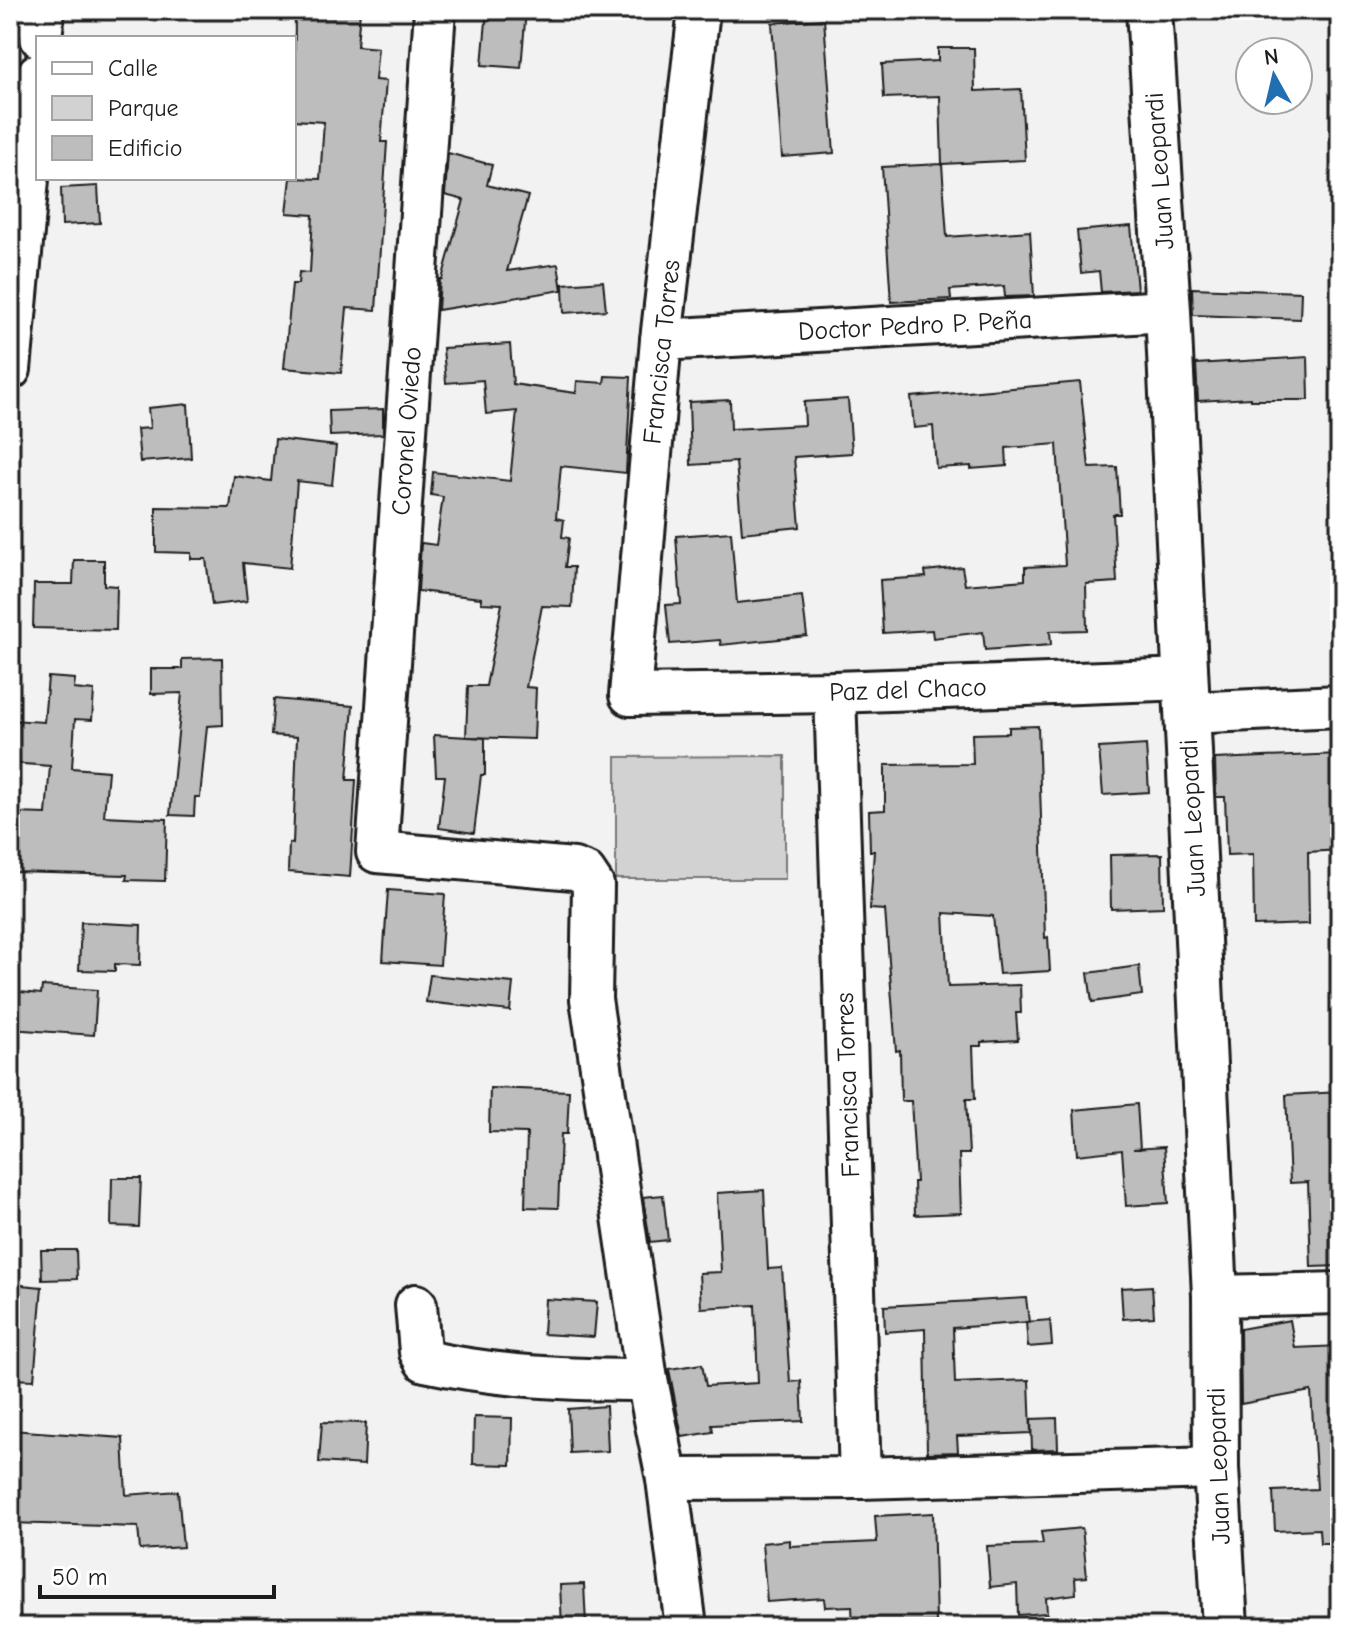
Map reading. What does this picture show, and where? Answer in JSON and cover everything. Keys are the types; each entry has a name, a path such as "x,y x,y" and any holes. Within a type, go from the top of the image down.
{"main road":[{"name":"Juan Leopardi","path":"1149,10 1168,311 1215,1296 1216,1468 1225,1627"}],"street":[{"path":"10,19 11,10"},
{"path":"41,36 44,10"},
{"name":"Coronel Oviedo","path":"435,10 377,852 574,869 585,873 590,879 593,885 591,999 647,1380"},
{"name":"Francisca Torres","path":"630,695 661,340 699,10"},
{"path":"10,369 36,95"},
{"name":"Doctor Pedro P. Peña","path":"661,340 1168,311"},
{"name":"Francisca Torres","path":"835,692 860,1478"},
{"name":"Paz del Chaco","path":"630,695 835,692 1186,696 1340,706"},
{"path":"1215,1296 1340,1293"},
{"path":"416,1305 420,1352 425,1361 511,1376 647,1380 667,1479 686,1627"},
{"path":"667,1479 860,1478 1216,1468"}],"green space":[{"path":"785,756 785,879 616,879 616,757"}],"building":[{"path":"295,10 360,10 357,46 378,48 375,80 386,81 381,142 387,142 376,310 347,308 341,373 284,368 292,284 298,284 299,272 310,273 313,215 287,213 291,180 320,179 324,122 296,120"},
{"path":"487,10 526,10 521,68 482,65"},
{"path":"824,19 834,153 782,157 772,23"},
{"path":"938,48 974,48 975,91 1021,89 1025,160 942,164 940,96 884,98 882,64 938,61"},
{"path":"448,153 492,165 487,185 528,196 507,271 558,264 562,290 438,310 440,279 464,200 445,195"},
{"path":"942,164 947,237 1030,231 1034,296 1005,297 1004,286 950,290 951,299 891,302 882,167"},
{"path":"98,186 100,223 62,225 61,188"},
{"path":"1131,226 1137,290 1101,292 1099,271 1081,273 1077,231"},
{"path":"603,281 606,310 564,313 563,284"},
{"path":"1192,288 1301,292 1300,319 1193,315"},
{"path":"510,344 513,384 576,393 577,381 604,383 605,376 631,377 626,473 561,466 556,518 564,520 562,537 569,538 565,567 574,567 572,607 542,606 526,687 536,688 534,739 466,737 468,686 486,686 502,604 481,603 481,598 418,591 421,543 436,545 443,497 431,495 433,472 510,481 517,411 486,414 483,380 446,383 443,348"},
{"path":"1308,357 1309,400 1251,398 1198,401 1196,364"},
{"path":"1080,382 1089,468 1117,467 1120,514 1113,514 1117,582 1086,584 1087,630 1050,631 1051,645 985,650 983,632 933,638 932,630 883,633 880,580 926,577 925,571 962,567 965,585 1025,580 1025,567 1065,565 1057,444 1006,448 1007,466 936,468 933,426 914,428 911,397"},
{"path":"848,399 852,453 794,457 800,527 742,533 736,462 691,465 689,402 730,400 731,429 805,425 804,402"},
{"path":"188,404 191,458 140,462 137,429 150,428 148,408"},
{"path":"383,409 383,434 330,436 329,411"},
{"path":"275,439 336,446 332,485 297,481 290,568 243,563 247,601 212,605 206,559 191,559 191,553 156,552 156,507 230,508 234,476 271,481"},
{"path":"731,532 737,603 802,596 807,636 721,645 720,640 670,644 666,605 681,604 676,536"},
{"path":"74,560 104,560 104,585 117,586 116,630 33,628 34,584 73,584"},
{"path":"222,658 223,725 207,726 200,797 195,797 194,816 170,815 182,693 151,694 151,669 182,669 182,659"},
{"path":"48,677 75,679 74,689 94,691 92,720 75,719 72,768 108,771 104,816 167,819 165,881 126,880 127,875 13,872 15,813 46,814 50,766 10,763 11,720 44,722"},
{"path":"274,699 353,706 347,780 356,780 350,877 288,872 289,843 293,844 297,737 271,735"},
{"path":"1038,726 1045,938 1048,937 1050,971 999,974 993,916 944,913 948,987 1020,985 1021,1013 1016,1013 1018,1040 981,1042 981,1046 973,1046 975,1099 966,1099 969,1154 959,1154 961,1213 915,1215 911,1101 901,1101 900,1050 896,1051 885,910 870,909 874,851 870,851 869,811 885,810 885,765 973,764 972,734 1009,733 1009,727"},
{"path":"434,735 485,738 485,775 481,775 474,833 439,828 445,776 436,776"},
{"path":"1146,745 1149,792 1103,795 1099,748"},
{"path":"1340,754 1340,850 1308,852 1309,924 1254,926 1253,854 1227,855 1225,797 1216,797 1215,759"},
{"path":"1162,854 1163,907 1111,909 1110,855"},
{"path":"388,890 445,894 440,965 383,961"},
{"path":"81,922 141,925 140,965 115,964 115,971 79,970"},
{"path":"1139,966 1142,995 1092,1002 1088,973"},
{"path":"430,975 513,983 510,1011 426,1002"},
{"path":"42,986 97,990 94,1035 10,1029 10,991 41,994"},
{"path":"490,1088 569,1091 567,1134 561,1134 558,1208 525,1207 527,1133 489,1132"},
{"path":"1340,1092 1340,1266 1311,1267 1308,1182 1290,1183 1286,1095"},
{"path":"1137,1104 1140,1149 1164,1147 1168,1203 1126,1206 1122,1150 1077,1155 1074,1110"},
{"path":"112,1178 141,1178 139,1227 111,1226"},
{"path":"764,1190 768,1269 782,1268 790,1382 801,1381 803,1421 712,1425 713,1432 682,1437 669,1369 702,1364 706,1386 758,1383 755,1305 701,1308 699,1273 721,1272 717,1193"},
{"path":"663,1195 668,1240 650,1242 643,1197"},
{"path":"41,1250 76,1250 77,1279 42,1280"},
{"path":"10,1284 42,1287 34,1380 10,1379"},
{"path":"1152,1286 1154,1317 1123,1319 1121,1288"},
{"path":"1026,1298 1029,1322 953,1328 955,1383 1029,1380 1031,1433 957,1436 958,1452 927,1453 925,1329 885,1332 884,1306"},
{"path":"545,1299 597,1302 594,1337 543,1334"},
{"path":"1050,1320 1052,1345 1028,1347 1026,1322"},
{"path":"1290,1320 1295,1348 1340,1346 1340,1543 1320,1543 1319,1529 1275,1531 1273,1491 1317,1489 1311,1391 1241,1404 1240,1329"},
{"path":"606,1406 608,1451 570,1453 568,1409"},
{"path":"474,1417 512,1418 511,1465 473,1464"},
{"path":"1057,1418 1058,1449 1032,1450 1031,1419"},
{"path":"322,1422 366,1423 364,1465 319,1462"},
{"path":"10,1430 123,1438 126,1495 178,1491 183,1547 140,1550 138,1527 10,1523"},
{"path":"933,1513 936,1622 853,1627 852,1606 825,1607 824,1598 767,1602 762,1543 790,1540 790,1546 877,1542 875,1516"},
{"path":"1082,1528 1087,1577 1075,1578 1076,1594 1046,1598 1047,1613 1018,1615 1017,1584 990,1587 987,1546 1043,1544 1041,1532"},
{"path":"584,1584 586,1625 562,1626 560,1585"}]}
